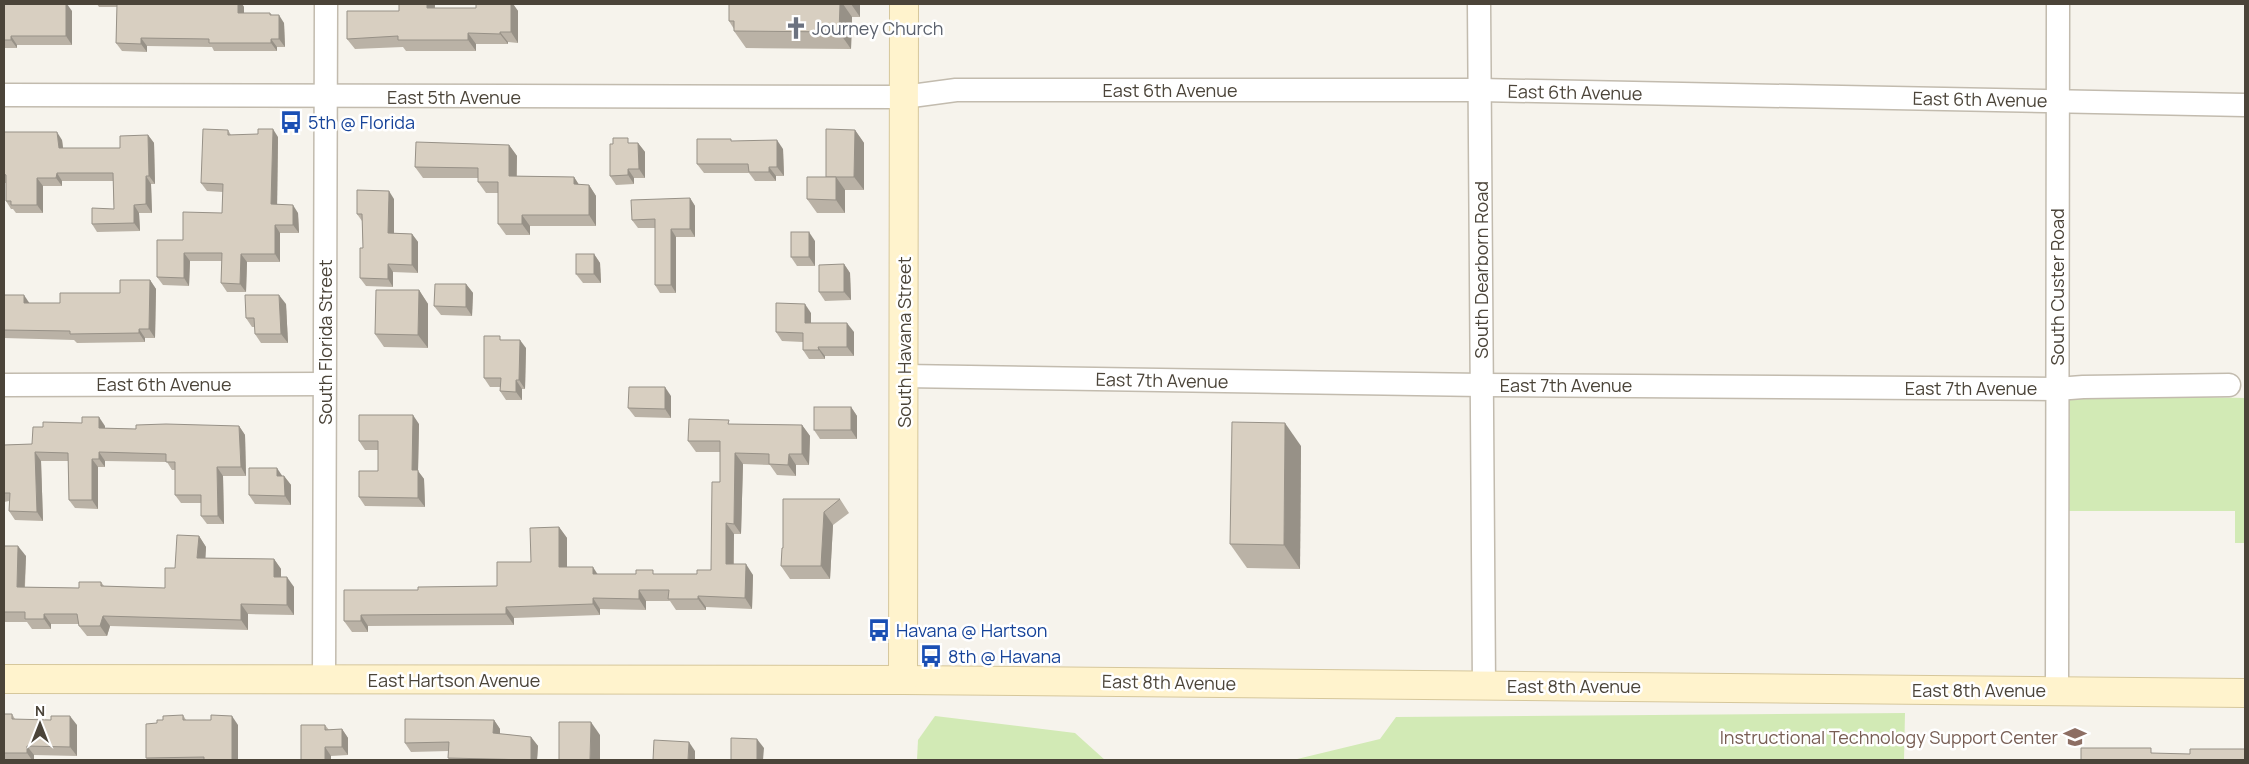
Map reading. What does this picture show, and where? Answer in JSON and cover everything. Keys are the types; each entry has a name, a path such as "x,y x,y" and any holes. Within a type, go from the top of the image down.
{"street":[{"name":"South Florida Street","path":"324,681 326,4"},
{"name":"South Havana Street","path":"904,4 904,680"},
{"name":"South Dearborn Road","path":"1479,4 1484,686"},
{"name":"South Custer Road","path":"2058,4 2058,690"},
{"name":"East 6th Avenue","path":"904,97 956,90 1480,90 2245,104"},
{"name":"East 5th Avenue","path":"4,95 904,97"},
{"name":"East 7th Avenue","path":"904,376 1482,385 2057,389 2228,385"},
{"name":"East 6th Avenue","path":"4,384 324,384"},
{"name":"East Hartson Avenue","path":"4,679 324,681 904,680"},
{"name":"East 8th Avenue","path":"904,680 2245,693"}],"green space":[{"path":"2066,394 2245,398 2245,543 2235,543 2235,511 2066,511"},
{"path":"1905,713 1904,760 1293,760 1380,739 1396,717"},
{"path":"935,716 1075,733 1105,760 917,760 918,740"}],"building":[{"path":"4,4 66,4 66,36 11,36 11,40 4,40"},
{"path":"117,4 238,4 238,13 270,13 270,15 279,15 279,39 271,39 271,43 209,43 209,39 141,38 141,44 116,43"},
{"path":"399,4 427,4 427,8 476,8 476,4 511,4 511,32 500,32 500,34 468,33 468,40 398,40 398,36 347,39 347,11 399,11"},
{"path":"729,4 840,4 839,32 734,31 734,21 729,21"},
{"path":"203,129 228,130 228,135 258,134 258,129 273,129 271,204 293,205 293,225 275,225 275,254 241,254 240,284 221,283 222,253 184,253 184,278 157,277 157,240 183,240 183,212 222,213 223,184 201,183"},
{"path":"826,129 855,130 854,177 826,177"},
{"path":"4,132 57,132 59,148 120,148 120,136 148,135 149,176 146,176 146,204 134,205 134,223 92,224 92,208 114,209 113,173 57,173 56,178 37,178 37,205 11,205 11,201 6,201"},
{"path":"613,138 628,138 628,143 638,143 639,169 628,169 628,175 610,176 610,144 613,144"},
{"path":"697,139 731,139 731,141 777,140 777,167 769,167 769,172 749,172 748,164 697,164"},
{"path":"416,142 509,145 509,176 574,177 574,184 589,185 589,215 522,215 522,224 498,224 498,182 478,182 478,168 415,167"},
{"path":"807,177 836,177 836,200 807,199"},
{"path":"357,190 389,191 388,233 412,234 412,265 388,264 388,279 360,278 360,248 363,248 362,214 357,214"},
{"path":"690,198 690,229 671,229 671,285 655,285 655,219 632,220 631,200"},
{"path":"791,232 809,232 809,257 791,257"},
{"path":"576,254 594,254 594,274 576,274"},
{"path":"844,264 844,292 819,292 819,265"},
{"path":"120,280 150,280 149,329 139,329 139,333 70,334 70,331 4,330 4,295 24,295 24,303 60,303 60,293 120,293"},
{"path":"435,284 466,284 466,307 434,306"},
{"path":"376,290 419,290 418,335 375,334"},
{"path":"245,295 279,295 281,334 255,334 254,318 246,318"},
{"path":"776,303 805,304 805,323 847,323 847,347 818,347 819,350 803,350 803,333 776,332"},
{"path":"484,336 500,336 500,340 520,340 519,380 516,380 516,392 500,391 501,378 484,378"},
{"path":"629,387 665,387 665,409 628,408"},
{"path":"814,407 851,407 851,430 814,430"},
{"path":"359,415 413,415 412,470 418,470 418,498 359,497 359,471 378,471 378,441 359,441"},
{"path":"82,417 99,417 99,428 136,429 136,425 166,424 239,426 241,467 217,467 218,516 201,516 201,495 175,495 175,462 166,462 166,454 99,452 99,459 92,459 92,500 69,500 68,453 35,452 37,512 9,511 10,493 4,493 4,445 32,444 33,427 43,427 43,422 82,423"},
{"path":"689,419 729,420 728,424 802,425 802,454 789,454 788,465 769,464 769,454 735,453 734,524 726,523 726,564 746,564 745,598 698,596 698,599 668,599 669,590 639,590 639,599 593,598 593,604 506,607 506,614 361,615 361,621 344,621 344,590 418,590 418,587 497,586 497,562 531,562 530,528 559,527 559,567 593,567 593,574 636,574 636,570 653,570 653,574 697,574 697,570 711,570 712,482 720,482 720,441 688,441"},
{"path":"1232,422 1285,423 1284,545 1230,544"},
{"path":"249,468 277,468 277,476 284,476 285,496 249,495"},
{"path":"783,499 840,499 824,512 821,566 781,566"},
{"path":"177,535 199,536 197,558 274,559 274,577 287,577 287,605 241,604 241,620 103,616 100,626 79,626 77,614 44,614 44,619 25,619 25,612 4,612 4,546 18,546 17,587 79,588 79,582 101,582 101,586 165,588 165,568 175,568"},
{"path":"4,714 12,714 12,719 51,720 51,716 70,716 70,747 27,746 27,753 4,753"},
{"path":"183,715 183,720 211,720 211,715 232,716 232,760 204,760 204,757 146,758 146,724 157,723 157,720 163,720 163,716"},
{"path":"405,719 494,720 493,733 531,737 531,760 448,758 449,742 405,743"},
{"path":"559,722 591,722 590,760 559,760"},
{"path":"301,725 325,725 325,730 342,729 342,747 325,747 325,760 301,760"},
{"path":"731,738 757,739 757,760 731,760"},
{"path":"654,740 689,742 688,760 653,760"},
{"path":"2081,748 2151,748 2151,753 2190,754 2190,749 2245,749 2245,760 2081,760"}],"place":[{"name":"Journey Church","path":"796,28"},
{"name":"5th @ Florida","path":"291,122"},
{"name":"Havana @ Hartson","path":"879,630"},
{"name":"8th @ Havana","path":"931,656"},
{"name":"Instructional Technology Support Center","path":"2075,737"}]}
